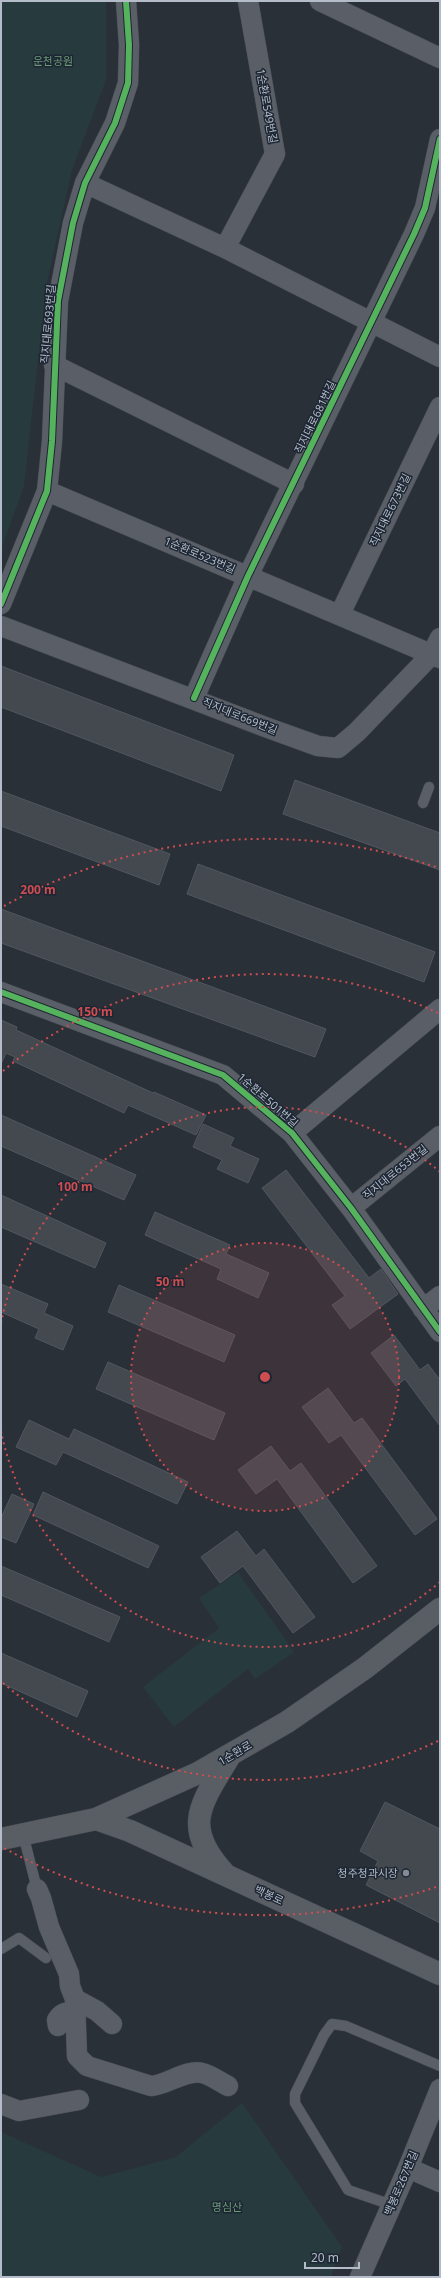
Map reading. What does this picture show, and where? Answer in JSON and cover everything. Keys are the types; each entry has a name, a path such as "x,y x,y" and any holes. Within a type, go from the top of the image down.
{"street":[{"name":"직지대로693번길","path":"1,604 47,491 52,441 54,365 58,301 73,223 85,183 115,123 128,83 129,45 126,1"},
{"name":"1순환로549번길","path":"225,248 275,154 248,1"},
{"path":"320,1 440,58"},
{"name":"직지대로681번길","path":"194,698 248,576 294,484 425,208 440,139"},
{"path":"85,183 225,248 440,357"},
{"name":"직지대로693번길","path":"54,365 294,484"},
{"name":"직지대로673번길","path":"340,614 440,407"},
{"name":"1순환로523번길","path":"47,491 340,614 437,650"},
{"name":"직지대로669번길","path":"1,626 318,746 338,748 357,732 437,650"},
{"name":"1순환로501번길","path":"1,992 223,1075 292,1133 351,1208 440,1332"},
{"path":"292,1133 440,1009"},
{"name":"직지대로653번길","path":"351,1208 440,1136"},
{"path":"423,1309 440,1296"},
{"name":"1순환로","path":"1,1839 96,1819 198,1773 287,1722 358,1672 440,1609"},
{"path":"226,1876 208,1854 202,1841 198,1826 204,1799 229,1756"},
{"name":"백봉로","path":"96,1819 130,1831 440,1974"},
{"path":"37,1890 42,1898 49,1927 69,1974 70,1986 75,2005 77,2056 87,2066 151,2086 162,2085 187,2074 202,2072 228,2086"},
{"path":"75,2005 97,2011 112,2024"},
{"path":"58,2026 57,2020 60,2016 75,2005"},
{"name":"백봉로267번길","path":"360,2277 408,2168 440,2088"},
{"path":"1,2104 19,2111 79,2100"},
{"path":"408,2168 440,2182"}],"lane":[{"path":"423,803 429,787"},
{"path":"23,1834 37,1890"},
{"path":"1,1949 19,1938 46,1958"},
{"path":"392,2205 348,2190 295,2103 296,2094 324,2035 332,2024 346,2026 440,2066"}],"green space":[{"name":"운천공원","path":"1,1 106,1 106,80 72,170 46,287 24,486 1,550"},
{"path":"238,1572 294,1652 255,1679 248,1669 174,1727 143,1687 219,1628 199,1598"},
{"name":"명심산","path":"242,2103 342,2247 331,2277 1,2277 1,2132 101,2177 176,2157"}],"building":[{"path":"1,666 234,755 221,791 1,707"},
{"path":"295,780 440,833 440,870 283,814"},
{"path":"1,791 170,854 159,885 1,826"},
{"path":"198,864 435,952 424,982 187,894"},
{"path":"1,909 326,1029 315,1057 1,943"},
{"path":"1,1020 17,1027 16,1030 153,1093 154,1092 206,1115 196,1135 128,1105 124,1113 13,1061 15,1057 6,1053 1,1064"},
{"path":"1,1115 136,1175 124,1200 1,1146"},
{"path":"203,1124 234,1138 230,1146 259,1159 248,1183 217,1169 222,1160 193,1147"},
{"path":"286,1170 369,1278 381,1269 398,1294 350,1329 332,1305 345,1296 262,1188"},
{"path":"1,1195 106,1243 95,1268 1,1227"},
{"path":"155,1212 230,1245 226,1254 269,1273 258,1298 217,1279 221,1269 145,1235"},
{"path":"1,1284 48,1304 44,1313 73,1326 63,1350 35,1338 39,1329 1,1312"},
{"path":"119,1285 235,1335 224,1362 108,1312"},
{"path":"394,1335 420,1370 428,1364 440,1380 440,1426 405,1379 396,1386 371,1353"},
{"path":"108,1362 225,1413 214,1440 96,1389"},
{"path":"328,1388 354,1423 362,1418 437,1519 415,1535 341,1435 329,1443 302,1407"},
{"path":"29,1420 69,1439 74,1429 188,1482 177,1504 63,1452 56,1465 16,1447"},
{"path":"271,1446 290,1471 301,1463 377,1566 353,1583 277,1479 256,1494 238,1470"},
{"path":"43,1492 159,1546 148,1568 33,1515"},
{"path":"12,1494 34,1504 16,1543 1,1537 1,1518"},
{"path":"237,1531 256,1556 264,1549 315,1617 293,1633 243,1566 220,1583 201,1557"},
{"path":"1,1566 120,1617 109,1642 1,1595"},
{"path":"1,1653 88,1691 77,1717 1,1683"},
{"name":"청주청과시장","path":"385,1802 440,1829 440,1923 366,1885 378,1861 360,1851"}],"cycle path":[{"path":"1,604 47,491 52,441 58,301 73,223 85,183 115,123 128,83 129,45 126,1"},
{"path":"194,698 248,576 414,234 425,208 440,139"},
{"path":"1,992 223,1075 292,1133 351,1208 440,1332"}],"place":[{"name":"청주청과시장","path":"406,1873"}]}
